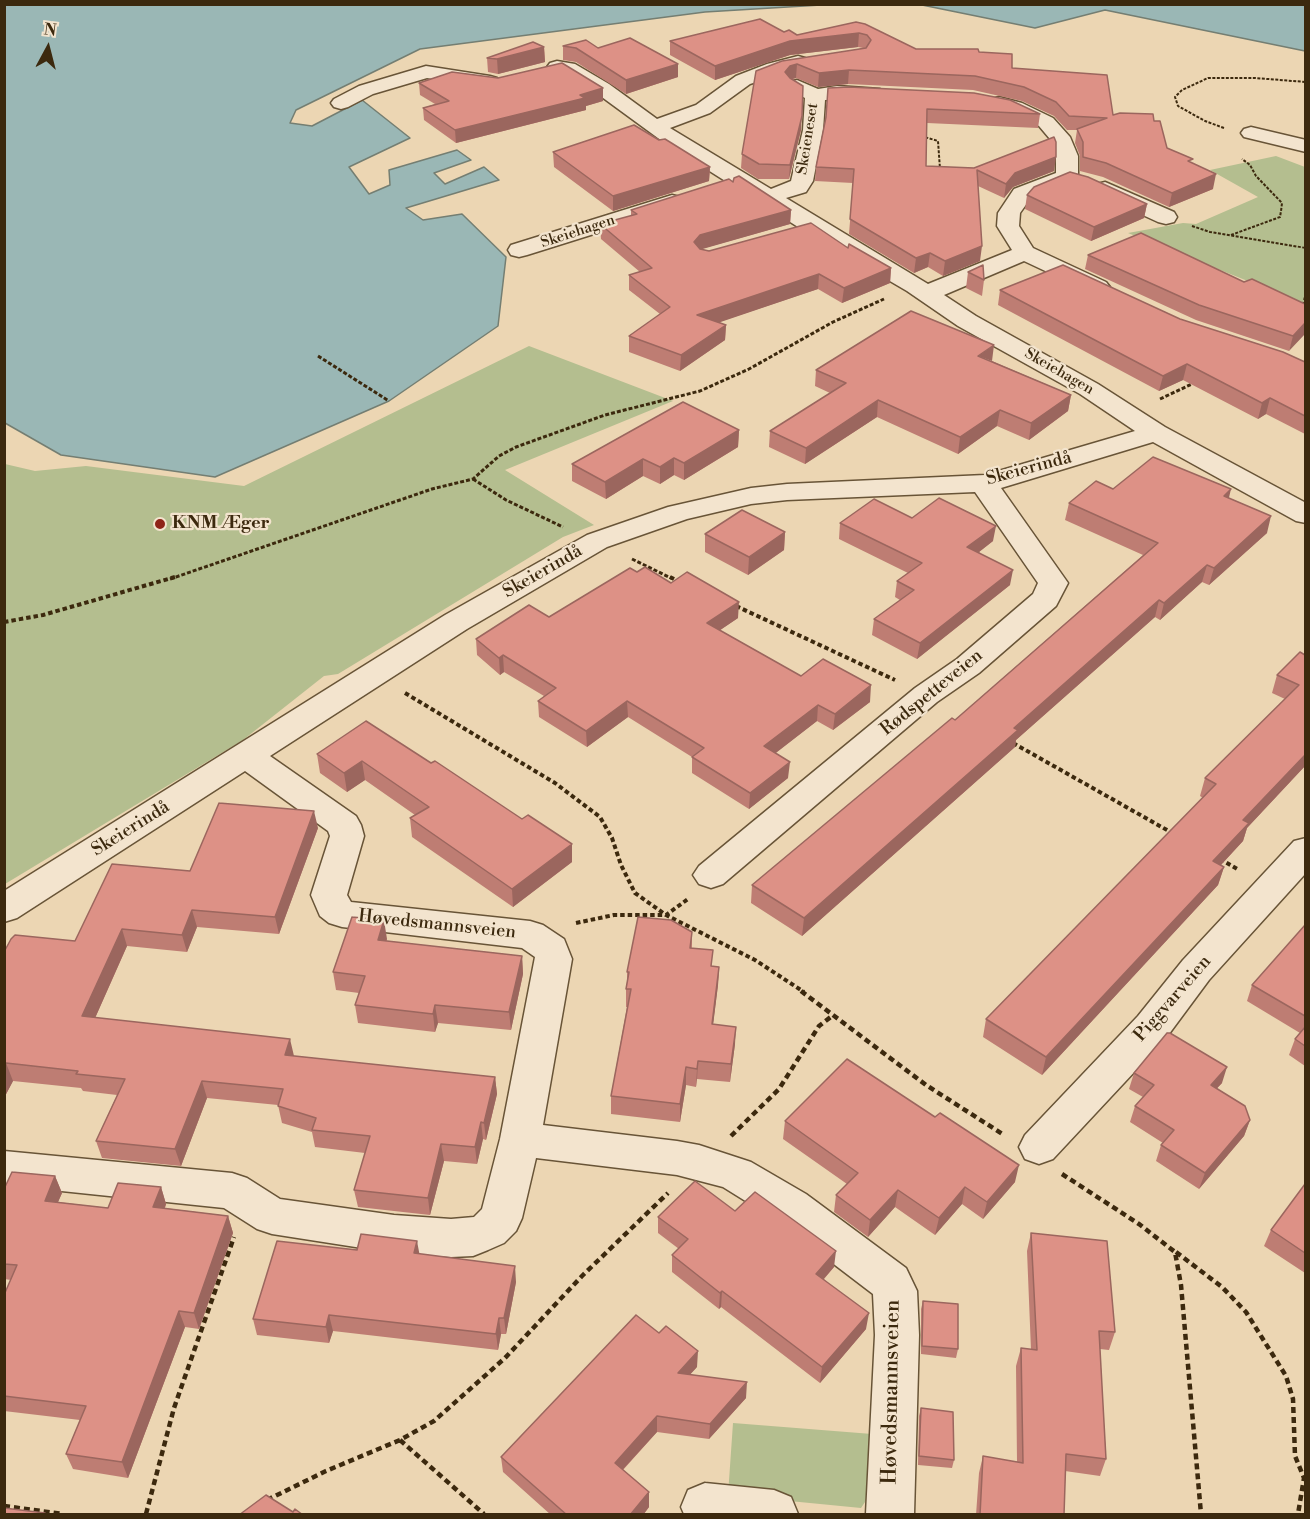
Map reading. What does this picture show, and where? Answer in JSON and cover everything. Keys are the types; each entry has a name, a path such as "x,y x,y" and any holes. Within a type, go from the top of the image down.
{"street":[{"path":"657,126 703,109 731,88 762,72 790,63 814,59"},
{"name":"Skeiehagen","path":"536,73 563,66 586,78 657,126 669,137 921,290 967,321 1071,378 1156,433 1305,515"},
{"path":"341,103 366,90 426,72 486,82 508,81"},
{"name":"Skeieneset","path":"762,72 815,96 837,92 895,94"},
{"name":"Skeieneset","path":"769,197 798,187 802,181 813,130 815,96"},
{"path":"974,98 1015,107 1046,122 1060,137 1064,146 1067,156 1067,177"},
{"path":"1251,133 1287,134 1305,146"},
{"path":"1118,297 1025,253 1008,226 1007,220 1011,208 1022,194 1067,177 1094,184 1166,217"},
{"path":"717,188 740,181"},
{"name":"Skeiehagen","path":"519,250 695,195"},
{"path":"782,236 814,227"},
{"path":"921,290 1025,253"},
{"name":"Skeierindå","path":"4,909 456,622 597,541 678,513 751,496 787,492 985,483 1013,477 1156,433"},
{"name":"Rødspetteveien","path":"711,875 926,695 968,666 1045,599 1053,583 1025,540 994,501 985,483"},
{"name":"Høvedsmannsveien","path":"246,756 285,781 344,825 347,836 329,895 333,907 342,914 515,933 530,936 545,943"},
{"name":"Piggvarveien","path":"1036,1153 1152,1027 1196,970 1305,850"},
{"path":"4,1168 232,1191 272,1216 360,1230 451,1238 473,1236 489,1230 501,1218 520,1139 554,958 551,949 545,943"},
{"name":"Høvedsmannsveien","path":"520,1139 699,1162 736,1174 781,1201 891,1282 895,1291 897,1335 890,1515"},
{"path":"705,1507 774,1515"}],"path":[{"path":"1251,133 1215,126 1178,106 1175,97 1182,90 1208,78 1255,78 1305,82"},
{"path":"1215,126 1220,134"},
{"path":"914,136 933,138 938,141 939,169 946,172"},
{"path":"1230,235 1280,217 1281,211 1282,202 1276,194 1240,157"},
{"path":"1210,232 1305,248"},
{"path":"4,622 43,615 200,570 336,520 432,489 473,479 499,456 516,447 605,415 700,391 749,369 833,322 921,290"},
{"path":"1299,313 1305,295"},
{"path":"318,356 389,401"},
{"path":"1128,413 1197,381"},
{"path":"372,676 555,783 600,817 612,838 621,865 635,893 666,915 755,960 808,995 832,1016 926,1084 1036,1153 1139,1224 1222,1287 1246,1312 1286,1376 1293,1399 1295,1455 1304,1478 1298,1515"},
{"path":"545,943 570,925 589,919 614,915 666,915 696,894 711,875"},
{"path":"262,1502 326,1471 400,1440 434,1421 505,1358 582,1276 699,1162 728,1139 779,1089 813,1035 832,1016"},
{"path":"146,1515 174,1408 236,1232"},
{"path":"1175,1252 1181,1285 1201,1515"},
{"path":"400,1440 484,1515"},
{"path":"4,1506 63,1515"}],"green space":[{"path":"1276,156 1305,167 1305,304 1128,233 1183,223 1196,224 1258,197 1210,170"},
{"path":"529,346 673,401 505,470 594,525 563,537 338,674 324,676 243,740 5,884 5,464 35,471 86,466 244,486"},
{"path":"733,1423 872,1434 875,1487 861,1508 728,1495"}],"water":[{"path":"4,5 821,5 705,12 420,49 296,110 290,123 312,126 362,100 410,138 349,167 369,194 390,185 389,170 457,150 471,160 434,173 445,184 484,167 499,180 406,208 423,220 462,214 506,257 498,326 389,401 215,477 61,455 5,423"},
{"path":"922,5 1305,5 1305,51 1105,10 1035,28"}],"building":[{"path":"760,19 784,32 789,30 797,35 856,22 865,24 916,49 978,49 979,52 1012,54 1012,68 1107,75 1113,115 1120,113 1153,114 1154,121 1160,121 1167,148 1193,159 1188,161 1216,174 1172,193 1106,163 1083,157 1083,142 1077,129 1107,118 1069,116 1056,102 1024,87 975,76 849,70 819,73 797,64 790,66 785,72 803,86 802,116 790,165 759,164 742,154 756,71 782,61 866,48 871,40 867,35 859,33 790,41 715,66 670,41"},
{"path":"630,38 678,64 626,80 576,48 563,46 586,40 598,48"},
{"path":"533,42 544,47 497,59 487,58"},
{"path":"562,63 603,88 580,95 585,98 455,130 423,108 449,101 419,83 452,72 498,78"},
{"path":"828,88 974,93 1010,100 1040,114 927,109 926,166 974,168 1054,137 1056,157 1015,173 1006,184 977,170 982,246 945,261 930,253 916,258 850,219 854,169 816,167 826,117"},
{"path":"634,125 659,140 665,139 710,167 613,196 553,152"},
{"path":"1070,172 1088,177 1147,204 1094,227 1027,195 1034,187"},
{"path":"739,176 791,210 700,235 694,242 700,249 709,251 811,223 848,248 849,244 891,268 844,288 819,274 697,315 726,325 681,355 629,336 670,307 629,275 652,268 600,224 637,214 631,210 729,179 733,182 734,178"},
{"path":"1141,233 1244,282 1252,279 1305,304 1305,323 1293,336 1199,305 1088,255"},
{"path":"983,265 984,280 968,272"},
{"path":"1063,265 1180,319 1283,352 1305,362 1305,416 1270,398 1262,403 1187,364 1163,376 1000,290"},
{"path":"911,311 994,345 978,356 1071,395 1031,423 1000,410 960,437 878,400 806,448 770,431 846,383 816,370"},
{"path":"683,402 739,430 684,463 674,458 660,467 643,459 605,482 572,464"},
{"path":"1153,457 1231,489 1224,496 1271,516 1214,568 1207,565 1164,603 1159,600 1014,728 1018,730 804,918 752,885 952,718 955,720 1158,543 1069,503 1096,481 1113,489"},
{"path":"939,498 996,526 967,547 1013,570 920,643 874,619 914,590 897,581 922,563 840,523 874,499 912,518"},
{"path":"742,510 785,532 749,557 705,534"},
{"path":"645,567 671,583 687,572 739,602 707,623 801,676 823,659 871,685 835,714 818,705 764,746 790,762 750,793 692,757 704,748 627,701 586,731 538,701 556,688 503,655 499,658 476,639 529,605 549,617 630,568 637,572"},
{"path":"1300,652 1305,655 1305,755 1243,820 1249,823 1213,861 1224,867 1046,1057 986,1019 1216,784 1205,778 1299,685 1277,675"},
{"path":"366,721 431,763 435,761 522,819 528,815 572,844 512,889 410,818 429,807 362,761 344,773 317,754"},
{"path":"219,803 314,811 275,917 192,910 182,935 122,929 82,1016 290,1039 285,1055 495,1077 484,1123 481,1122 475,1147 441,1144 428,1198 354,1190 370,1136 312,1130 316,1118 278,1106 283,1089 202,1081 175,1149 96,1141 125,1079 6,1063 4,1067 4,952 11,939 15,935 75,941 112,864 190,871"},
{"path":"352,917 384,920 378,940 522,956 509,1012 435,1005 433,1014 355,1005 365,976 333,972"},
{"path":"638,917 671,920 692,932 690,948 713,950 711,966 719,967 712,1024 736,1027 731,1064 698,1061 697,1069 686,1067 680,1104 611,1096 631,989 626,989 629,972 627,972"},
{"path":"1305,925 1305,1016 1252,985"},
{"path":"1305,1027 1305,1046 1295,1039"},
{"path":"1167,1033 1227,1067 1211,1085 1245,1106 1250,1120 1205,1173 1161,1145 1174,1130 1135,1106 1154,1085 1134,1073"},
{"path":"847,1059 935,1117 940,1113 1019,1165 987,1202 965,1187 939,1218 898,1190 870,1220 836,1195 858,1173 785,1121"},
{"path":"12,1172 55,1176 45,1201 108,1208 118,1183 161,1187 153,1207 228,1216 194,1313 179,1311 122,1462 66,1454 86,1406 4,1396 4,1295 17,1265 4,1264 4,1189"},
{"path":"695,1181 735,1211 755,1192 836,1251 816,1274 869,1313 822,1367 672,1255 688,1239 658,1217"},
{"path":"1305,1184 1305,1253 1271,1230"},
{"path":"1031,1233 1107,1241 1115,1332 1099,1331 1106,1459 1066,1454 1064,1515 980,1515 983,1456 1023,1463 1021,1348 1037,1350"},
{"path":"361,1234 417,1241 414,1253 515,1266 504,1318 499,1318 496,1334 329,1315 326,1327 253,1319 277,1241 357,1250"},
{"path":"923,1301 958,1304 958,1349 922,1346"},
{"path":"636,1315 659,1333 666,1326 698,1351 678,1373 747,1382 710,1424 657,1416 615,1463 649,1492 630,1515 567,1515 501,1457"},
{"path":"921,1408 953,1412 954,1460 919,1456"},
{"path":"266,1495 293,1512 295,1509 303,1515 239,1515"},
{"path":"4,1508 45,1513 45,1515 4,1515"}],"place":[{"name":"KNM Æger","path":"160,524"}]}
